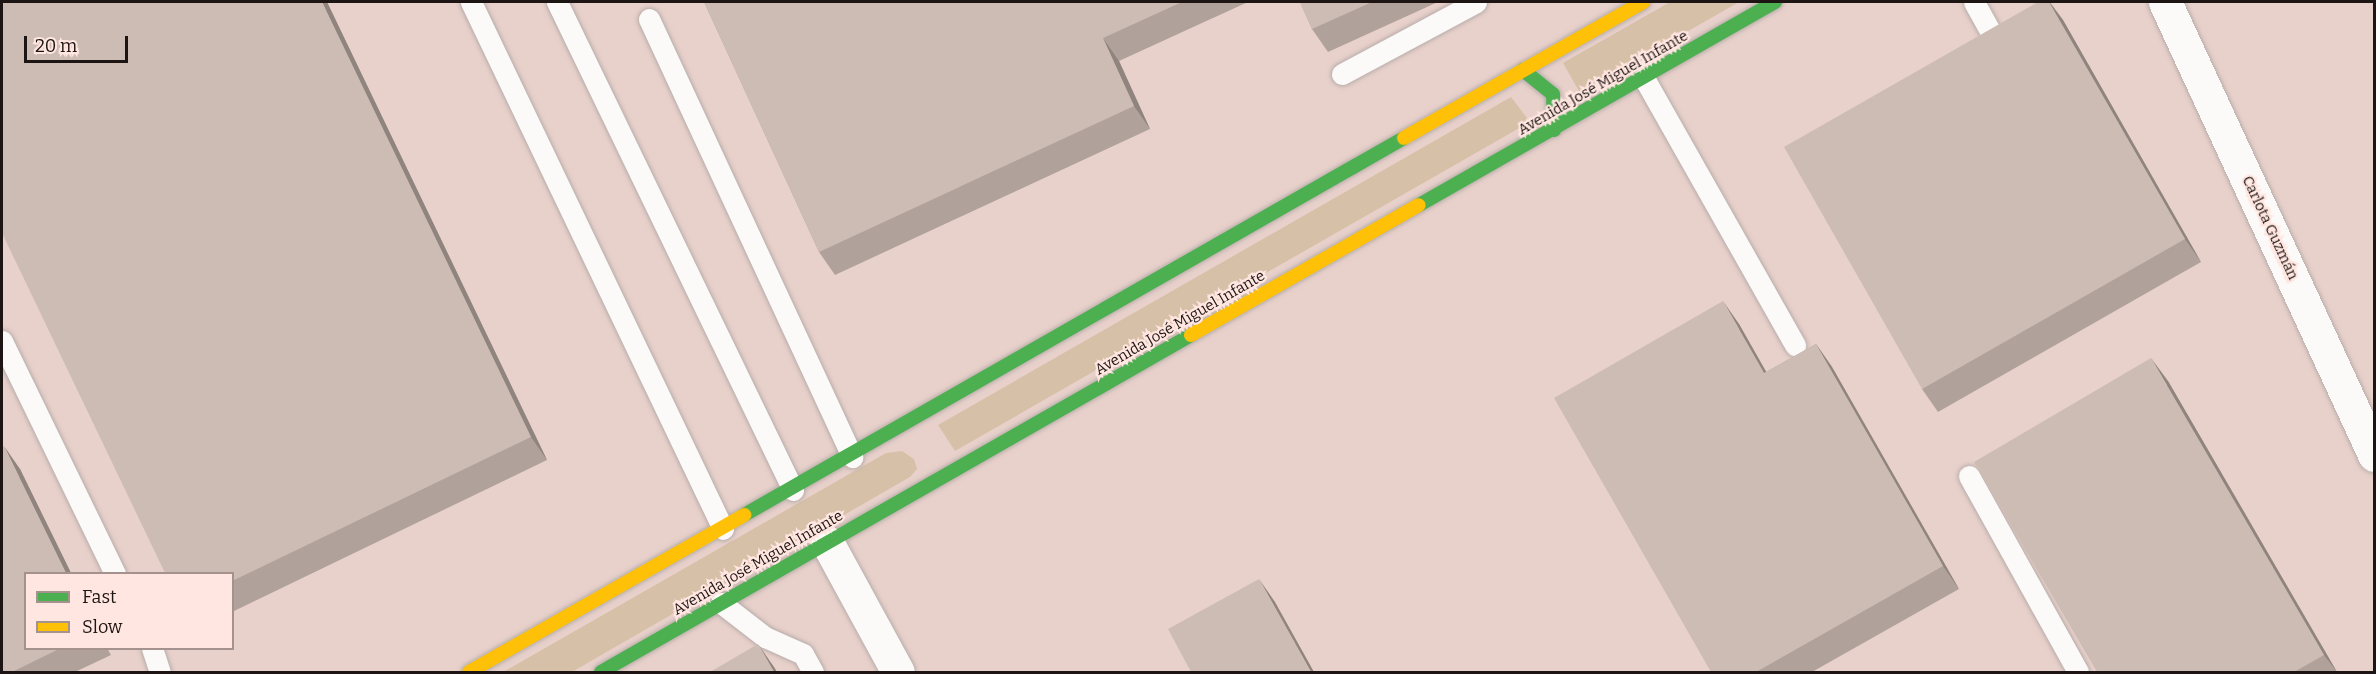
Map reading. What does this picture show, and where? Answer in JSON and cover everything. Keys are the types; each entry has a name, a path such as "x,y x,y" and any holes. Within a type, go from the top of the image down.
{"street":[{"path":"469,672 852,457 1643,2"},
{"name":"Avenida José Miguel Infante","path":"601,672 1776,2"},
{"name":"Carlota Guzmán","path":"2165,2 2374,455"},
{"path":"1523,70 1553,94 1554,130"},
{"path":"827,542 898,672"}],"lane":[{"path":"471,2 723,529"},
{"path":"557,2 793,490"},
{"path":"1342,74 1476,2"},
{"path":"1974,2 1992,35"},
{"path":"649,19 852,457"},
{"path":"1644,78 1795,345"},
{"path":"2,341 115,572"},
{"path":"1969,476 2078,672"},
{"path":"721,603 765,637 802,654 813,672"},
{"path":"153,650 160,672"}],"shaded area":[{"path":"2,2 2374,2 2374,672 2,672"},
{"path":"1670,2 1739,2 1580,93 1563,63"},
{"path":"1511,97 1530,122 955,451 938,425"},
{"path":"902,451 914,459 917,469 910,477 572,672 503,672 886,453"}],"building":[{"path":"2,2 322,2 531,437 234,580 234,572 165,572 2,233"},
{"path":"704,2 1182,2 1103,38 1134,106 819,252"},
{"path":"1300,2 1372,2 1312,29"},
{"path":"2038,2 2049,2 2185,239 1922,389 1784,147"},
{"path":"1723,301 1764,373 1816,344 1943,566 1756,672 1711,672 1554,398"},
{"path":"2151,358 2324,655 2294,672 2097,672 1974,462"},
{"path":"4,446 66,572 24,572 24,650 57,650 12,672 2,672 2,448"},
{"path":"1259,579 1311,672 1191,672 1168,629"},
{"path":"758,644 774,672 710,672"}],"traffic: fast":[{"path":"1419,205 1775,2"},
{"path":"1523,70 1553,94 1554,130"},
{"path":"744,515 1404,138"},
{"path":"601,672 1191,335"}],"traffic: slow":[{"path":"1404,138 1643,2"},
{"path":"1191,335 1419,205"},
{"path":"469,672 744,515"}]}
